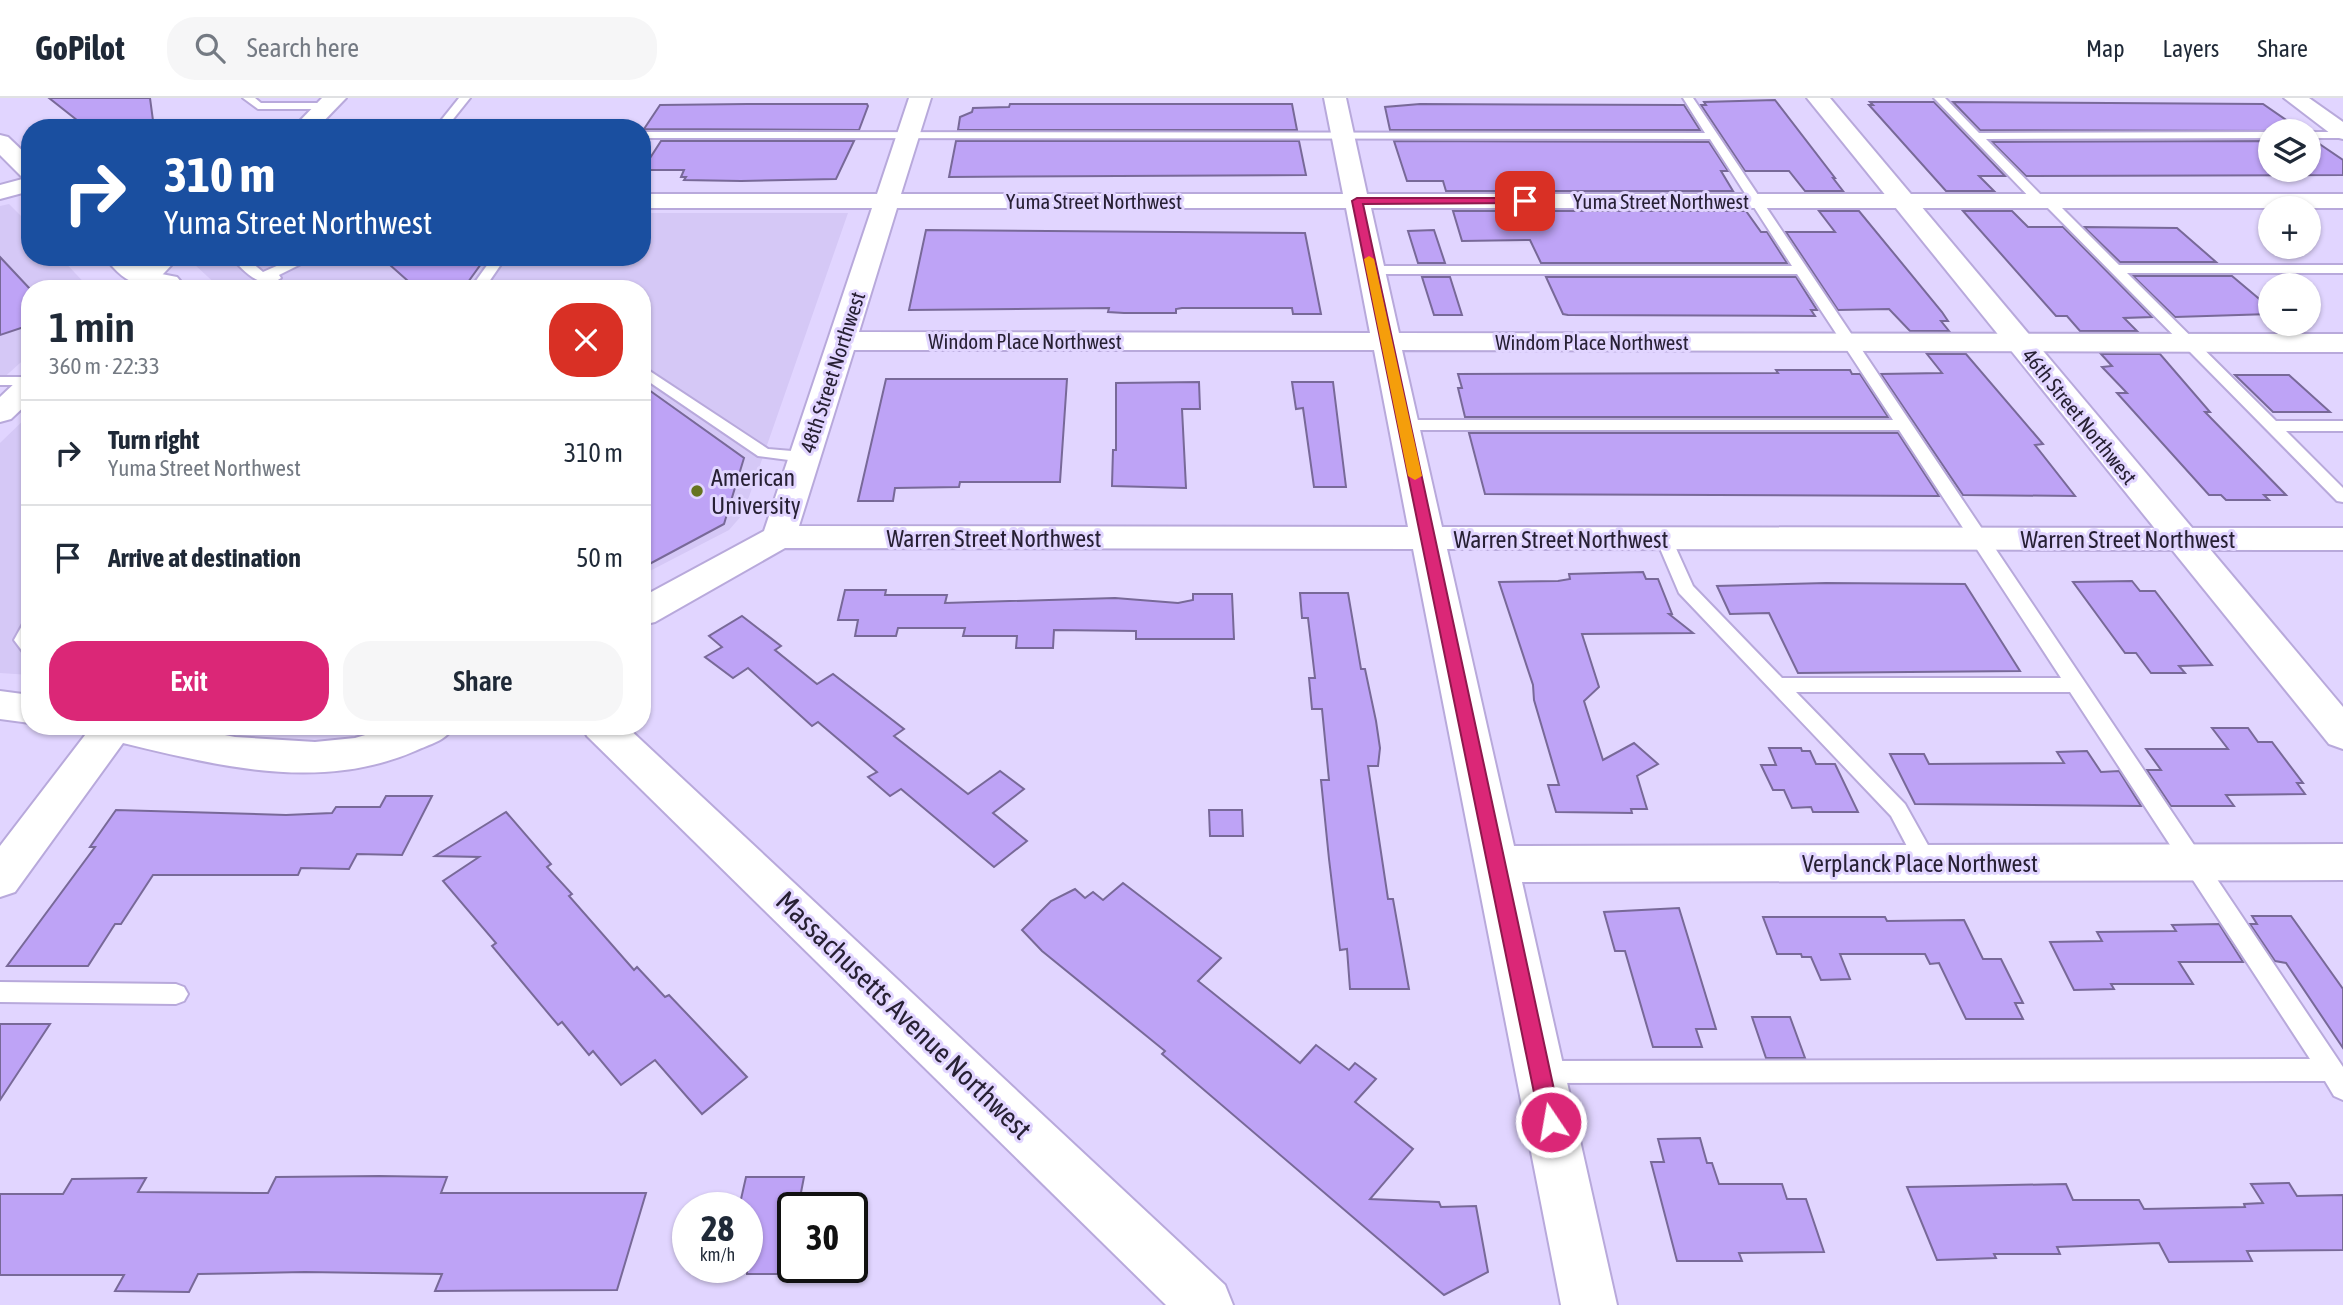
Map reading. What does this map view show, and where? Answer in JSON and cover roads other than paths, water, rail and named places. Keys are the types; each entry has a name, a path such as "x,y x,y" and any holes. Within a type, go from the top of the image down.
{"street":[{"name":"48th Street Northwest","path":"779,537 920,98"},
{"path":"1335,98 1589,1305"},
{"name":"46th Street Northwest","path":"1818,98 2343,734"},
{"path":"2295,98 2343,133"},
{"path":"313,119 331,102"},
{"path":"0,142 21,163"},
{"path":"0,192 21,186"},
{"name":"Yuma Street Northwest","path":"651,201 2343,201"},
{"path":"125,266 135,280"},
{"path":"145,280 158,266"},
{"name":"Windom Place Northwest","path":"842,341 2343,343"},
{"path":"0,413 21,392"},
{"path":"651,608 779,537"},
{"name":"Warren Street Northwest","path":"779,537 2343,539"},
{"path":"0,705 21,708"},
{"path":"0,879 107,735"},
{"path":"153,735 234,754 292,759 378,747 411,735"},
{"name":"Massachusetts Avenue Northwest","path":"610,735 1205,1305"},
{"name":"Verplanck Place Northwest","path":"1496,864 2343,862"}],"lane":[{"path":"248,98 258,106 331,102"},
{"path":"448,119 465,98"},
{"path":"1688,98 2337,1079"},
{"path":"1939,98 2116,269 2343,497"},
{"path":"2321,134 2343,133"},
{"path":"651,135 1713,136"},
{"path":"1976,135 2258,135"},
{"path":"247,266 261,278 279,279 276,280"},
{"path":"261,278 288,266"},
{"path":"2116,269 2343,269"},
{"path":"1371,270 1801,270"},
{"path":"651,376 764,453 804,457"},
{"path":"0,381 21,382"},
{"path":"1404,425 1904,425"},
{"path":"2273,426 2343,426"},
{"path":"1664,539 1685,589 1898,810 1927,863"},
{"path":"1778,685 2077,685"},
{"path":"0,992 176,994"},
{"path":"1540,1072 2337,1079"}],"place":[{"name":"American University","path":"697,491"}]}
